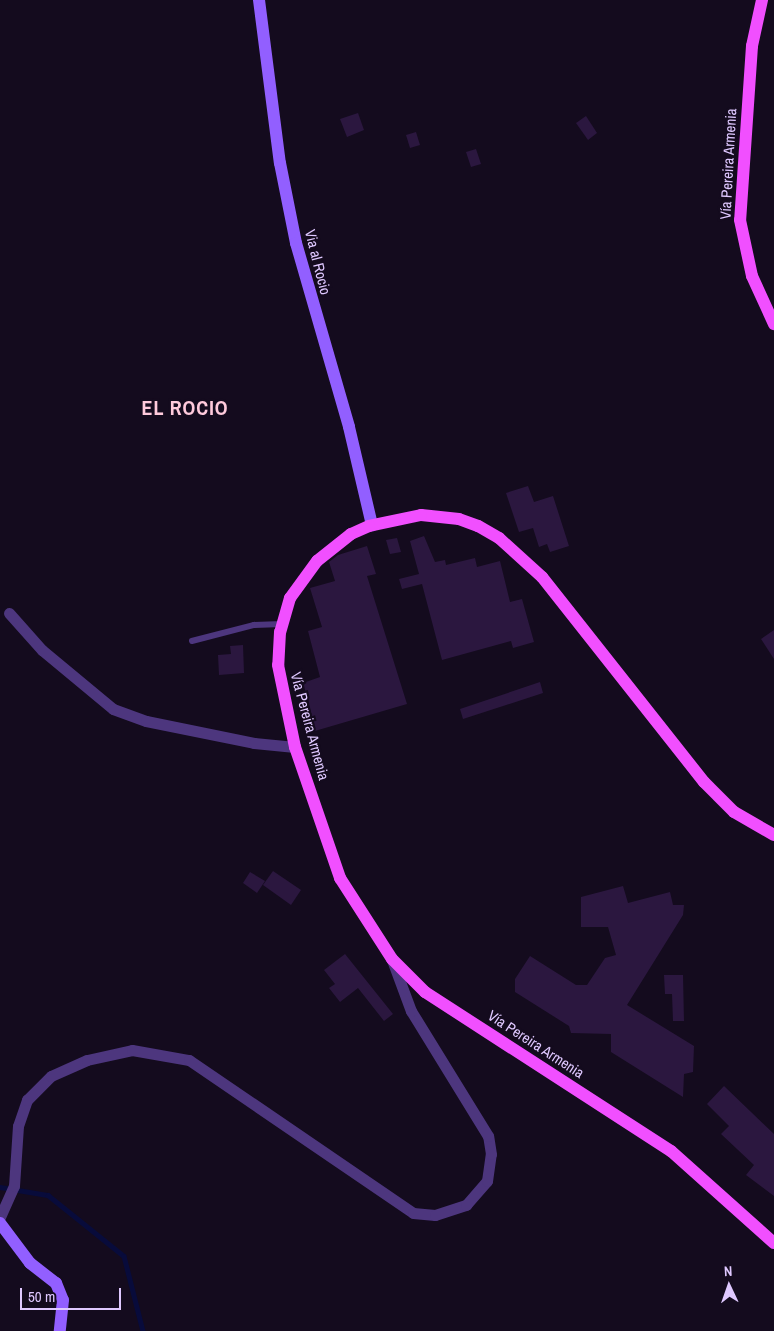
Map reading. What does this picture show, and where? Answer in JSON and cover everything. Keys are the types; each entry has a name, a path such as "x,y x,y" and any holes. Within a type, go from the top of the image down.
{"main road":[{"name":"Via al Rocio","path":"259,0 280,163 296,243 352,436 372,525"},
{"name":"Vía Pereira Armenia","path":"762,0 752,46 740,220 752,276 774,324"},
{"name":"Vía Pereira Armenia","path":"774,835 734,812 704,782 542,577 498,538 478,526 440,516 408,516 372,525 351,534 317,561 290,598 282,624 278,679 295,747 340,878 392,959 425,992 671,1151 774,1243"},
{"path":"0,1223 30,1263 56,1283 63,1300 60,1331"}],"street":[{"path":"9,613 42,650 114,709 146,721 254,743 295,747"},
{"path":"0,1217 14,1186 18,1126 27,1100 51,1076 87,1060 132,1050 190,1060 414,1213 436,1215 466,1205 487,1181 491,1154 488,1136 411,1011 392,959"}],"lane":[{"path":"192,641 254,625 282,624"}],"building":[{"path":"358,113 364,130 347,137 340,119"},
{"path":"586,116 597,133 588,140 576,123"},
{"path":"416,132 420,145 410,148 406,135"},
{"path":"476,149 481,164 471,167 466,152"},
{"path":"528,486 534,502 553,496 569,546 550,552 547,544 539,547 533,528 519,532 506,493"},
{"path":"424,536 435,562 445,560 446,565 475,558 477,567 500,561 510,602 522,599 534,642 513,648 511,641 442,660 422,584 402,589 399,579 419,574 410,541"},
{"path":"397,538 401,552 390,554 386,540"},
{"path":"367,546 376,574 367,576 407,704 308,733 300,706 309,703 303,683 320,677 308,631 322,627 310,588 335,581 329,562 338,555"},
{"path":"774,630 774,659 761,639"},
{"path":"243,645 244,673 219,675 218,655 231,654 230,646"},
{"path":"540,682 543,693 463,719 460,709"},
{"path":"273,871 301,890 291,905 263,885"},
{"path":"250,872 265,881 257,893 243,883"},
{"path":"623,886 628,903 670,892 673,905 684,905 683,915 627,1005 694,1046 693,1072 684,1074 683,1097 611,1052 611,1034 571,1033 569,1026 515,992 515,979 530,956 576,985 587,985 605,958 616,955 608,927 581,927 581,897"},
{"path":"345,954 393,1014 384,1021 358,988 340,1002 329,988 335,984 324,970"},
{"path":"664,975 683,975 684,1021 673,1021 672,994 665,994"},
{"path":"724,1086 774,1134 774,1196 746,1175 754,1165 721,1134 729,1126 707,1104"}],"waterway":[{"path":"0,1187 48,1195 124,1256 143,1331"}],"district":[{"name":"EL ROCIO","path":"185,407"}]}
